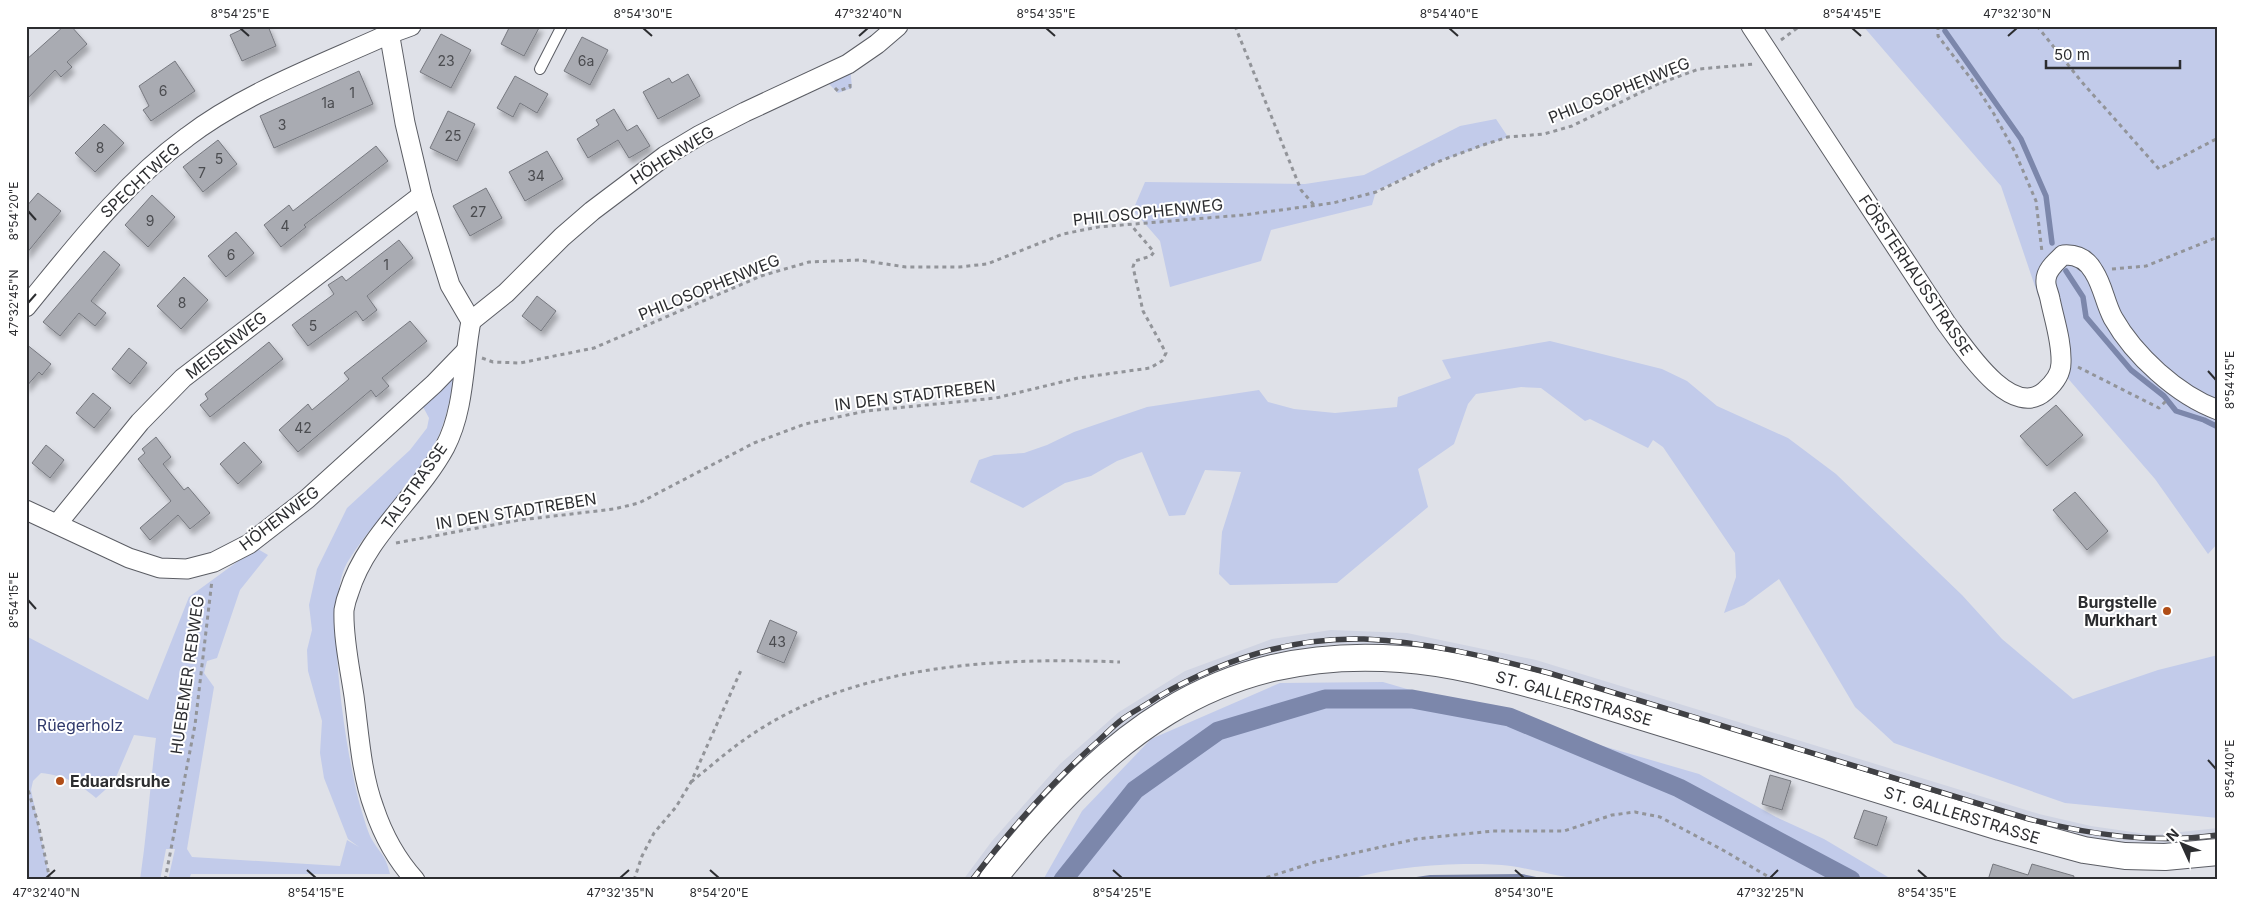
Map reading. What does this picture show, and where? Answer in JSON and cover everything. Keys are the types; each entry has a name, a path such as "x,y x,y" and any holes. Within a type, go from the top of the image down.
{"main road":[{"name":"ST. GALLERSTRASSE","path":"992,880 1073,787 1105,757 1168,711 1218,685 1267,668 1295,662 1348,658 1403,659 1479,672 1521,682 1578,697 2000,827 2084,850 2125,856 2165,857 2218,852"}],"street":[{"name":"SPECHTWEG","path":"26,307 101,216 143,172 187,136 243,101 388,30 411,26"},
{"name":"HÖHENWEG","path":"471,321 506,294 562,237 592,211 665,156 730,120 828,75 855,60 898,26"},
{"name":"FÖRSTERHAUSSTRASSE","path":"1751,26 1946,323 1977,364 1996,384 2014,395 2028,398 2042,394 2055,382 2062,364"},
{"path":"388,30 405,123 422,195 450,285 471,321"},
{"name":"MEISENWEG","path":"57,524 140,422 183,378 422,195"},
{"path":"2062,364 2056,323 2046,280 2052,266 2062,256 2081,257 2094,271 2114,318 2137,349 2177,389 2218,410"},
{"name":"TALSTRASSE","path":"413,879 398,859 387,839 370,794 347,646 344,609 350,590 372,547 445,446 454,421 465,374 465,352 471,321"},
{"name":"HÖHENWEG","path":"26,510 128,558 160,568 187,569 214,562 249,544 307,499 434,384 465,352"}],"lane":[{"path":"540,69 562,26"}],"path":[{"path":"1235,26 1301,190 1314,205"},
{"path":"1770,56 1800,26"},
{"path":"1938,26 1938,36 1972,80 1994,114 2015,152 2036,201 2046,280"},
{"path":"2037,26 2081,81 2159,169 2218,138"},
{"name":"PHILOSOPHENWEG","path":"465,352 493,362 520,363 594,348 761,276 809,262 859,260 924,267 959,267 987,264 1063,234 1098,227 1243,215 1333,203 1376,192 1440,161 1480,146 1508,137 1544,134 1572,126 1658,84 1698,70 1770,56"},
{"name":"IN DEN STADTREBEN","path":"372,547 520,520 614,509 639,503 754,443 805,424 866,411 996,398 1078,378 1150,368 1162,361 1166,353 1143,311 1134,267 1135,262 1151,256 1154,252 1131,224"},
{"path":"2094,271 2146,266 2218,237"},
{"path":"2062,364 2070,363 2114,387 2159,408 2161,406"},
{"name":"HUEBEMER REBWEG","path":"165,880 195,725 214,562"},
{"path":"691,782 752,735 793,712 832,695 894,676 994,662 1064,660 1120,662"},
{"path":"634,880 642,856 654,833 676,807 691,782 742,668"},
{"path":"26,783 38,823 50,880"},
{"path":"1258,880 1315,862 1416,839 1493,831 1564,831 1612,815 1635,812 1660,817 1774,880"}],"shaded area":[{"path":"1331,630 1407,633 1536,660 2039,814 2091,826 2153,835 2218,828 2218,840 2188,846 2116,844 2075,837 1401,647 1360,644 1325,645 1277,653 1235,665 1192,683 1127,724 1072,770 1018,828 977,880 963,880 992,841 1060,764 1119,712 1185,671 1272,639"},
{"path":"1522,874 1551,880 1396,880 1430,875"}],"green space":[{"path":"1863,26 2218,26 2218,543 2208,554 2155,479 2065,375 2001,186"},
{"path":"850,67 852,88 838,93 825,80"},
{"path":"1496,119 1508,137 1440,161 1376,191 1372,205 1271,230 1261,261 1170,287 1160,241 1133,210 1145,182 1305,184 1364,175 1460,126"},
{"path":"1550,341 1662,369 1687,381 1717,406 1788,438 1836,474 1962,595 2002,639 2073,699 2158,670 2218,655 2218,818 2065,803 1894,743 1855,707 1779,579 1744,605 1724,613 1736,577 1735,553 1663,447 1653,440 1648,448 1590,419 1585,421 1541,388 1521,387 1476,394 1468,404 1454,444 1418,469 1428,507 1337,583 1230,585 1219,574 1222,532 1241,472 1205,470 1185,515 1169,516 1142,452 1117,461 1091,476 1065,483 1023,508 970,482 979,460 994,455 1024,453 1047,445 1074,432 1147,407 1259,390 1268,402 1294,409 1335,413 1397,407 1398,397 1451,378 1442,360"},
{"name":"Rüegerholz","path":"456,368 447,412 434,446 411,480 358,546 347,563 340,584 337,613 337,647 339,684 349,756 367,828 384,858 390,874 191,874 189,880 168,880 175,849 166,849 160,880 140,880 156,738 134,735 114,782 96,798 77,784 57,776 41,773 33,781 31,790 50,880 26,880 26,636 148,700 189,597 256,548 268,555 240,590 217,658 207,661 204,673 214,687 187,849 192,857 340,866 347,840 359,847 348,839 324,778 320,753 322,721 308,671 307,650 312,630 309,605 317,569 347,508 410,450 427,428 429,418 421,403"},
{"path":"1383,682 1699,774 1776,817 1824,839 1893,880 1593,880 1572,878 1511,866 1472,864 1407,868 1348,880 1043,880 1082,811 1151,739 1280,683"}],"building":[{"path":"64,26 71,26 87,44 67,62 72,67 61,77 55,70 26,100 26,60"},
{"path":"249,26 268,26 276,46 242,61 230,35"},
{"path":"510,26 540,26 524,56 501,44"},
{"path":"441,34 471,50 451,88 420,72"},
{"path":"582,37 608,50 590,85 564,71"},
{"path":"175,61 195,91 151,121 143,110 149,106 139,86"},
{"path":"359,71 373,104 274,148 260,116"},
{"path":"688,74 700,96 658,119 643,92 669,78 672,83"},
{"path":"515,76 548,94 537,113 520,103 513,117 497,108"},
{"path":"614,109 627,131 637,125 650,146 629,158 618,140 588,158 577,139 599,125 596,120"},
{"path":"448,111 475,124 457,161 430,148"},
{"path":"104,124 124,143 95,172 75,153"},
{"path":"218,140 237,164 203,192 183,167"},
{"path":"376,146 388,161 304,225 306,227 281,247 264,225 289,205 293,211"},
{"path":"547,151 563,179 525,201 509,172"},
{"path":"486,188 502,218 470,236 453,206"},
{"path":"38,193 61,211 26,254 26,207"},
{"path":"152,195 175,217 148,247 125,225"},
{"path":"236,232 254,253 226,277 208,256"},
{"path":"399,240 413,258 367,296 377,310 363,321 356,311 308,346 292,325 334,294 328,285 342,276 346,281"},
{"path":"104,251 120,265 91,301 106,313 95,326 79,313 60,336 43,322"},
{"path":"184,277 208,300 181,329 157,306"},
{"path":"537,296 556,311 541,331 522,316"},
{"path":"410,321 427,341 382,378 389,386 376,397 371,390 298,452 279,430 308,404 312,410 349,379 344,373"},
{"path":"269,342 283,359 210,417 200,405 208,399 205,394"},
{"path":"26,344 51,364 42,375 39,372 26,387"},
{"path":"129,348 147,363 130,384 112,369"},
{"path":"93,393 111,408 94,428 76,413"},
{"path":"2056,405 2083,435 2047,466 2020,436"},
{"path":"156,437 171,457 163,464 184,490 188,487 210,513 190,529 178,515 150,540 140,528 171,501 138,459 145,453 142,449"},
{"path":"244,442 262,462 238,484 220,464"},
{"path":"46,445 64,460 50,478 32,463"},
{"path":"2075,492 2108,531 2087,550 2053,510"},
{"path":"770,620 797,632 784,663 757,652"},
{"path":"1770,775 1791,781 1782,810 1762,804"},
{"path":"1864,810 1887,817 1877,846 1854,838"},
{"path":"1993,864 2028,875 2032,864 2074,876 2073,880 1988,880"}],"waterway":[{"path":"1945,31 2021,139 2046,196 2052,243"},
{"path":"2066,271 2083,297 2086,317 2131,370 2164,396 2176,411 2204,420 2218,427"},
{"path":"1063,880 1135,790 1218,731 1325,699 1412,699 1509,717 1679,788 1851,880"}],"railway":[{"path":"972,880 1046,791 1128,715 1180,685 1230,663 1282,647 1336,639 1411,643 1458,651 1526,667 2053,825 2076,830 2146,838 2194,838 2218,835"}],"place":[{"name":"Burgstelle Murkhart","path":"2167,611"},
{"name":"Eduardsruhe","path":"60,781"}]}
